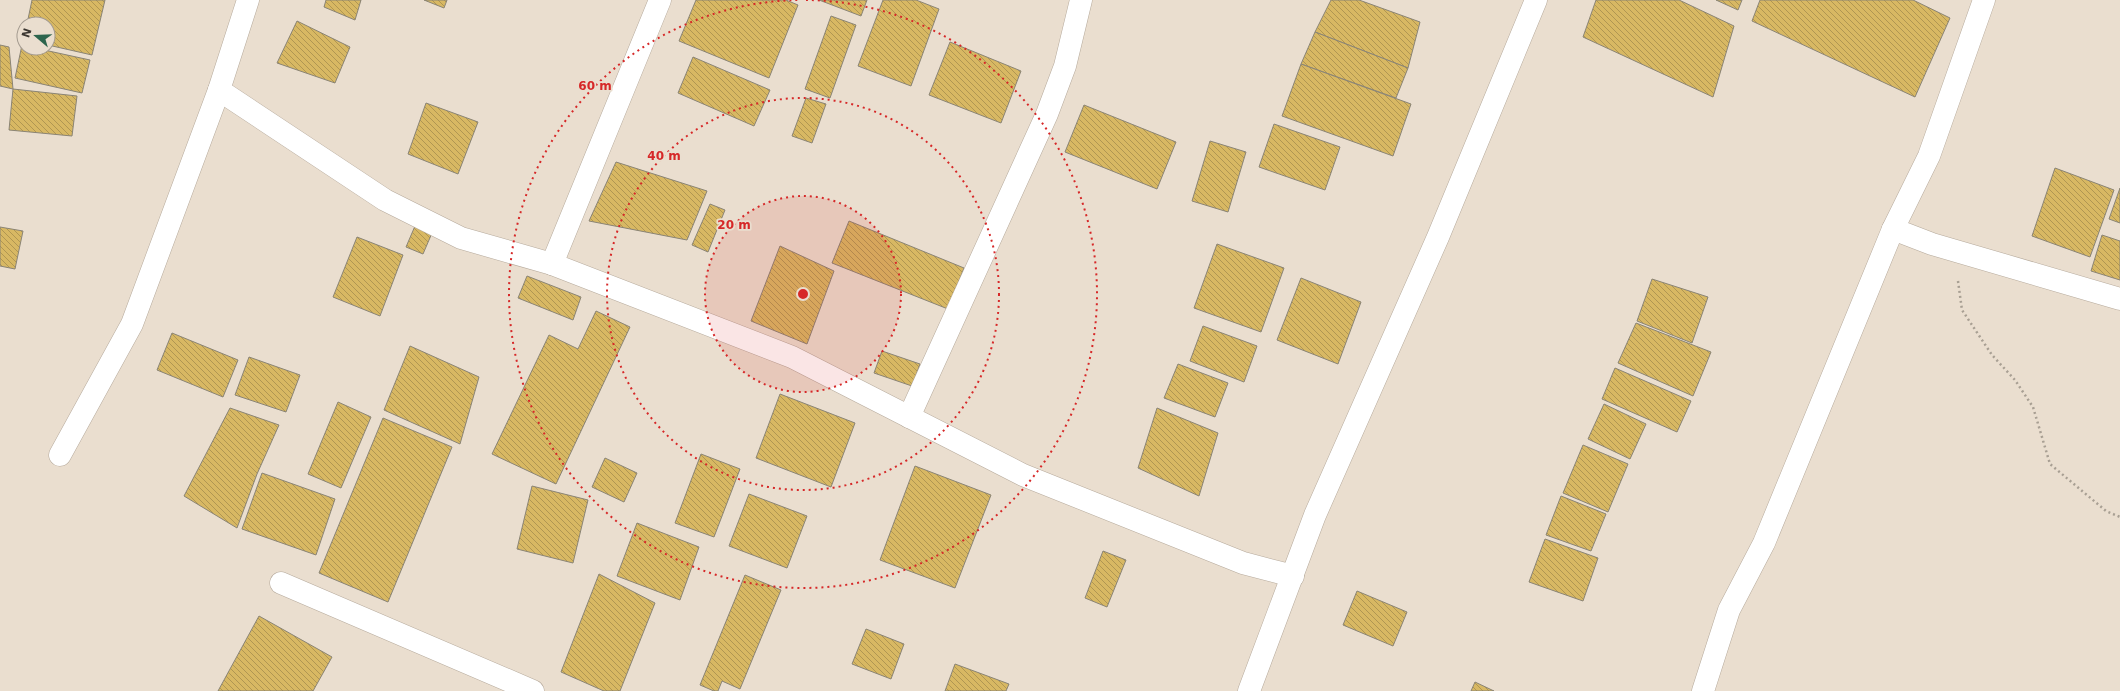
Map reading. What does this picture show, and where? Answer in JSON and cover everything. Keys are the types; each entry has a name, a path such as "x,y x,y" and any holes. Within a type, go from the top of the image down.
{"street":[{"path":"60,455 132,324 218,90 248,0"},
{"path":"552,264 660,0"},
{"path":"909,417 1047,114 1065,66 1081,0"},
{"path":"1249,691 1316,515 1438,237 1536,0"},
{"path":"1703,691 1729,610 1764,543 1893,229 1929,156 1984,0"},
{"path":"218,90 385,200 461,238 552,264 792,357 1023,474 1243,563 1293,576"},
{"path":"1893,229 1932,244 2120,299"},
{"path":"280,583 533,691"}],"path":[{"path":"1958,280 1962,310 1992,355 2015,380 2033,407 2050,464 2106,511 2120,517"}],"building":[{"path":"32,0 105,0 92,55 56,47 56,16 29,16"},
{"path":"326,0 361,0 355,20 324,7"},
{"path":"424,0 447,0 444,8"},
{"path":"696,0 786,0 798,5 769,78 679,41"},
{"path":"819,0 867,0 861,16"},
{"path":"883,0 916,0 939,9 911,86 858,66"},
{"path":"1331,0 1359,0 1420,22 1408,68 1315,32"},
{"path":"1596,0 1679,0 1734,26 1713,97 1583,37"},
{"path":"1716,0 1742,0 1738,10"},
{"path":"1760,0 1913,0 1950,18 1915,97 1752,21"},
{"path":"831,16 856,25 830,98 805,89"},
{"path":"297,21 350,47 335,83 277,63"},
{"path":"1315,32 1408,68 1396,98 1301,64"},
{"path":"950,42 1021,71 1001,123 929,95"},
{"path":"0,45 9,47 13,89 0,86"},
{"path":"56,53 90,60 82,93 15,78 20,56 56,56"},
{"path":"693,57 770,90 754,126 678,93"},
{"path":"1301,64 1411,104 1393,156 1282,116"},
{"path":"13,89 77,96 72,136 9,130"},
{"path":"806,98 826,104 812,143 792,136"},
{"path":"426,103 478,122 458,174 408,154"},
{"path":"1084,105 1176,142 1157,189 1065,152"},
{"path":"1274,124 1340,147 1325,190 1259,167"},
{"path":"1210,141 1246,152 1228,212 1192,201"},
{"path":"616,162 707,191 687,240 589,221"},
{"path":"2055,168 2114,190 2090,257 2032,236"},
{"path":"2120,188 2120,223 2109,219"},
{"path":"710,204 725,210 708,252 692,245"},
{"path":"849,221 964,268 948,309 832,263"},
{"path":"415,226 432,233 423,254 406,247"},
{"path":"0,227 23,231 15,269 0,266"},
{"path":"2102,235 2120,241 2120,280 2091,271"},
{"path":"357,237 403,255 380,316 333,297"},
{"path":"1217,244 1284,268 1261,332 1194,308"},
{"path":"780,246 834,271 807,344 751,321"},
{"path":"527,276 581,297 573,320 518,298"},
{"path":"1301,278 1361,302 1338,364 1277,340"},
{"path":"1652,279 1708,297 1692,343 1637,321"},
{"path":"596,311 630,327 556,484 492,454 549,335 578,349"},
{"path":"1636,323 1711,352 1693,396 1618,363"},
{"path":"1203,326 1257,346 1244,382 1190,361"},
{"path":"172,333 238,360 223,397 157,370"},
{"path":"410,346 479,377 460,444 384,410"},
{"path":"882,351 920,364 912,386 874,373"},
{"path":"249,357 300,375 286,412 235,395"},
{"path":"1178,364 1228,383 1215,417 1164,398"},
{"path":"1615,368 1691,401 1677,432 1602,399"},
{"path":"780,394 855,423 831,487 756,458"},
{"path":"338,402 371,417 341,488 308,474"},
{"path":"1604,404 1646,424 1630,459 1588,439"},
{"path":"230,408 279,425 257,474 237,528 184,496"},
{"path":"1157,408 1218,433 1199,496 1138,468"},
{"path":"383,418 452,447 388,602 319,573"},
{"path":"1583,445 1628,464 1608,512 1563,493"},
{"path":"701,454 740,469 714,537 675,523"},
{"path":"605,458 637,473 624,502 592,487"},
{"path":"915,466 991,495 955,588 880,560"},
{"path":"262,473 335,499 316,555 242,529"},
{"path":"532,486 588,500 573,563 517,549"},
{"path":"749,494 807,516 787,568 729,546"},
{"path":"1561,496 1606,514 1591,551 1546,535"},
{"path":"637,523 699,547 680,600 617,576"},
{"path":"1545,539 1598,558 1583,601 1529,582"},
{"path":"1103,551 1126,560 1107,607 1085,598"},
{"path":"599,574 655,603 620,691 604,691 561,672"},
{"path":"745,575 781,590 740,689 722,681 718,691 714,691 700,685"},
{"path":"1357,591 1407,612 1393,646 1343,625"},
{"path":"259,616 332,657 313,691 218,691"},
{"path":"866,629 904,644 891,679 852,664"},
{"path":"955,664 1009,684 1006,691 945,691"},
{"path":"1475,682 1494,691 1471,691"}]}
